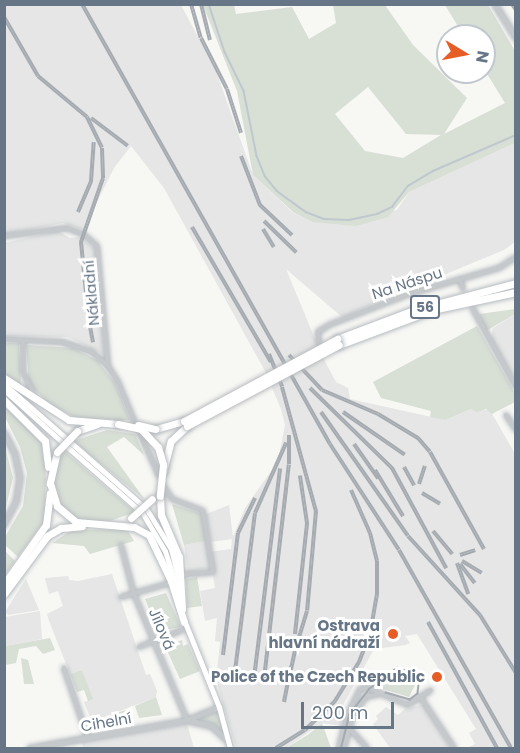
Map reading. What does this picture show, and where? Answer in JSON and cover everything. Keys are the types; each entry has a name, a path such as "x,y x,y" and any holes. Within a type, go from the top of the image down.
{"highway":[{"name":"56","path":"4,594 46,525 50,469 57,452 77,431 97,424 170,427 338,342 414,310 516,283"},
{"name":"56","path":"28,556 47,536 61,528 105,526 131,518 156,496 171,441 181,429 338,342 432,310 516,292"},
{"path":"4,378 72,421 118,424"},
{"path":"4,400 45,441 50,469"},
{"name":"56","path":"118,424 141,429 153,439 162,456 161,476"},
{"name":"56","path":"50,488 57,506 71,519 105,526"},
{"path":"156,496 161,515 177,548 181,575 182,610"},
{"path":"105,526 134,527 152,538 183,626"},
{"name":"56","path":"4,584 15,574"}],"main road":[{"path":"4,384 143,510 171,549 183,626 219,707 230,748"},
{"path":"4,390 65,441"}],"street":[{"path":"495,4 516,38"},
{"name":"Nákladní","path":"4,236 67,228 83,234 97,246 108,366 135,423"},
{"name":"Na Náspu","path":"319,344 318,332 329,325 501,267 516,257"},
{"path":"460,279 464,289"},
{"path":"473,309 516,387"},
{"name":"Nákladní","path":"4,339 77,345 108,366"},
{"path":"23,340 25,381 45,404"},
{"path":"506,415 516,430"},
{"path":"139,431 161,476"},
{"path":"4,432 15,454 20,478 16,502 4,525"},
{"path":"164,487 172,499 203,512 213,572 181,575"},
{"name":"Jílová","path":"121,546 134,594 187,720"},
{"path":"122,597 167,584"},
{"path":"140,647 183,626"},
{"path":"64,668 88,738"},
{"path":"339,748 346,716 360,689 368,688 408,705 431,690"},
{"path":"344,748 349,728 366,697 380,694"},
{"path":"421,698 454,748"},
{"name":"Cihelní","path":"30,748 187,720 219,707"},
{"name":"Cihelní","path":"187,720 212,726 228,741"},
{"path":"349,728 367,748"}],"shaded area":[{"path":"5,5 181,5 216,71 253,175 292,212 312,222 397,210 409,192 515,143 515,242 504,250 342,317 286,269 322,356 336,382 348,388 350,399 445,420 471,409 490,410 515,454 515,748 467,748 475,744 469,733 476,729 417,634 405,636 410,643 406,645 374,649 344,703 341,726 322,723 286,748 236,748 216,680 220,642 215,641 217,618 205,621 200,591 215,588 209,552 231,549 232,539 211,542 206,514 229,505 233,537 245,508 278,461 285,425 281,409 265,371 164,188 131,146 114,168 83,230 63,223 5,234"},
{"path":"203,5 234,5 236,14 292,7 309,39 336,23 333,5 385,5 413,45 436,68 436,84 453,84 467,98 444,134 505,103 493,84 496,84 496,24 457,24 445,5 488,5 515,51 515,143 409,192 388,217 356,226 312,222 293,212 253,175 237,91","holes":["368,87 406,134 441,135 403,158 365,151 335,114"]},
{"path":"58,231 70,238 80,237 95,249 104,355 68,337 5,336 4,243"},
{"path":"515,309 515,314 486,331 479,314"},
{"path":"515,314 515,379 491,340 493,328"},
{"path":"477,326 515,393 515,402 492,414 486,409 477,412 471,409 445,420 430,417 431,411 381,398 373,382"},
{"path":"5,343 19,343 21,384 5,375"},
{"path":"26,345 73,348 97,360 115,383 130,420 78,419 49,404 29,383"},
{"path":"4,406 40,439 46,454 45,520 18,557 5,545 5,537 23,506 27,473 20,447 5,417"},
{"path":"107,430 135,434 144,455 124,437 107,447 145,500 73,441"},
{"path":"4,447 13,478 5,511"},
{"path":"63,450 135,512 110,521 82,520 69,514 60,506 53,485 56,462"},
{"path":"172,504 202,514 206,541 184,545"},
{"path":"127,529 134,541 90,554 84,546 52,543 72,530"},
{"path":"206,541 210,568 188,572 184,545"},
{"path":"4,550 15,561 5,575 4,575"},
{"path":"112,574 146,675 150,674 157,691 156,697 92,722 84,702 92,699 82,670 70,674 49,621 47,614 63,606 58,591 49,594 45,578 68,576 69,580 78,581"},
{"path":"197,577 202,606 187,608 186,579"},
{"path":"26,579 39,610 8,615 5,612"},
{"path":"166,593 181,627 158,631 145,599"},
{"path":"40,611 42,639 5,646 5,617"},
{"path":"50,638 55,650 43,654 36,646 19,649 16,663 5,665 5,646"},
{"path":"182,640 183,646 188,644 200,671 180,679 165,646"},
{"path":"21,658 28,660 34,684 24,684"},
{"path":"82,670 93,699 88,701 84,690 77,692 70,674"},
{"path":"401,671 416,683 409,697 380,688 384,680"},
{"path":"156,697 162,715 139,718 135,706"},
{"path":"424,704 450,748 390,748 373,724 378,719 376,716 386,707 398,715 405,709"},
{"path":"125,710 128,718 103,725 101,719"},
{"path":"218,711 223,733 213,724 196,719"},
{"path":"322,723 331,748 286,748 309,734"},
{"path":"187,724 194,748 83,748 82,742"}],"waterway":[{"path":"209,4 225,52 244,91 257,156 265,176 277,191 306,212 324,219 349,220 377,214 392,207 408,186 433,171 516,135"}],"tram line":[{"path":"341,748 349,715 369,689 397,668 408,671 419,684 418,694 410,700 386,693"}],"railway":[{"path":"82,4 330,444 399,550 511,748"},
{"path":"191,4 201,38 227,89 241,133"},
{"path":"201,4 210,40"},
{"path":"512,4 516,10"},
{"path":"4,17 38,76 87,117 102,148 103,178 81,242 88,314"},
{"path":"91,118 128,146"},
{"path":"78,212 91,181 94,142"},
{"path":"241,156 260,205 292,235"},
{"path":"264,221 296,252"},
{"path":"192,227 271,362"},
{"path":"263,229 274,247"},
{"path":"86,306 93,342"},
{"path":"269,354 282,387 316,511 307,611 296,648"},
{"path":"289,355 322,390 378,414 418,438 430,452 484,549"},
{"path":"310,388 392,468 446,568"},
{"path":"321,412 408,536 480,615 516,673"},
{"path":"343,412 405,455"},
{"path":"264,679 289,464 289,435"},
{"path":"235,671 255,513 286,443"},
{"path":"354,444 378,478"},
{"path":"419,484 425,466"},
{"path":"404,467 414,485"},
{"path":"254,678 280,469"},
{"path":"375,470 403,516"},
{"path":"295,634 307,523 300,476"},
{"path":"276,748 305,730 335,701 359,662 370,634 377,594 377,561 370,533 351,490"},
{"path":"422,493 440,504"},
{"path":"223,655 238,533 255,498"},
{"path":"433,531 452,554"},
{"path":"460,555 475,550"},
{"path":"462,561 482,573"},
{"path":"457,563 468,594"},
{"path":"460,564 475,583"},
{"path":"428,622 497,748"},
{"path":"290,674 297,642"},
{"path":"284,702 291,667"}],"place":[{"name":"Ostrava hlavní nádraží","path":"393,634"},
{"name":"Police of the Czech Republic","path":"437,677"}]}
